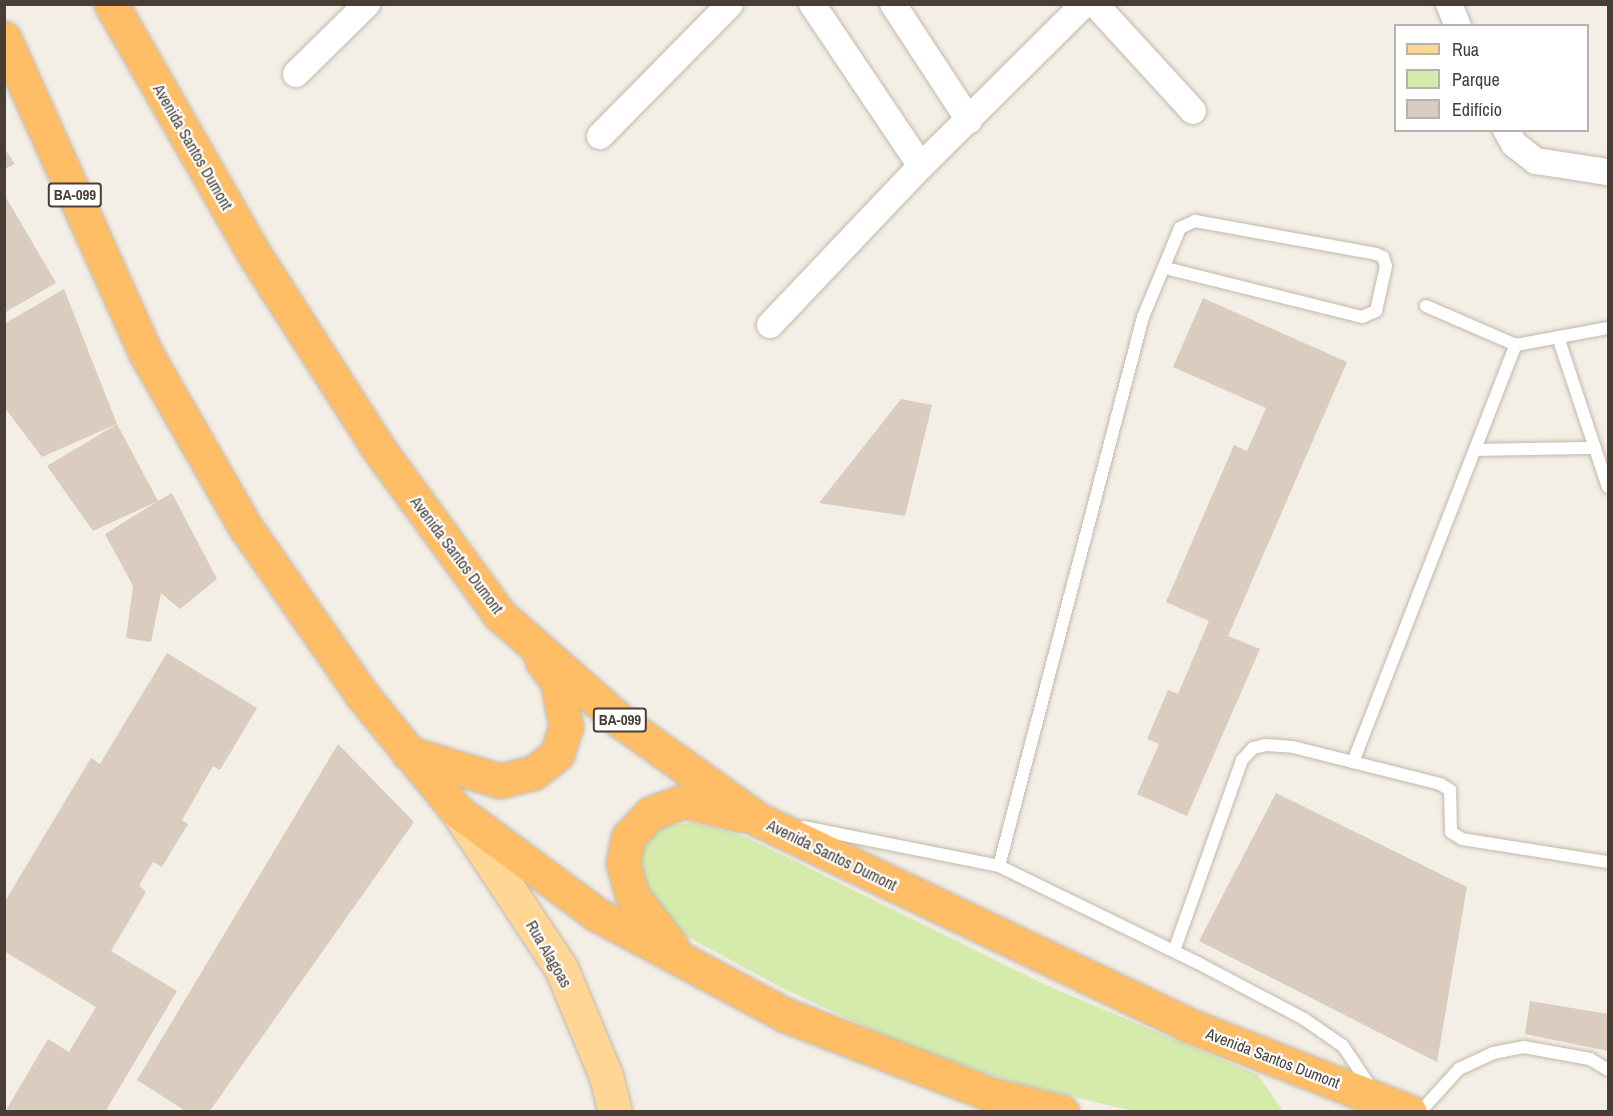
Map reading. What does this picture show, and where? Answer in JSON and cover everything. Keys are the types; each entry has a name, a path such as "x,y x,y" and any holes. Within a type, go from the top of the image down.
{"highway":[{"name":"Avenida Santos Dumont","path":"111,4 275,288 378,448 500,615 622,722 759,820 1188,1025 1410,1112"},
{"name":"BA-099","path":"4,38 145,352 246,528 362,695 456,810 596,914 785,1015 992,1095 1062,1112"},
{"path":"408,753 500,781 533,773 557,754 566,727 557,681 500,615"},
{"path":"692,965 659,932 632,895 623,863 628,837 651,813 684,801 759,820"}],"main road":[{"name":"Rua Alagoas","path":"456,810 561,968 606,1076 615,1112"}],"street":[{"path":"296,74 367,4"},
{"path":"600,136 730,4"},
{"path":"812,4 921,166"},
{"path":"893,4 969,120"},
{"path":"770,325 921,166 1084,4"},
{"path":"1095,4 1193,111"},
{"path":"1449,4 1457,24"},
{"path":"1507,132 1514,144 1536,161 1608,172"}],"lane":[{"path":"999,866 1143,317 1166,268 1180,228 1195,221 1376,254 1383,257 1386,266 1376,311 1362,317 1166,268"},
{"path":"1426,306 1516,345 1608,328"},
{"path":"1558,337 1608,487"},
{"path":"1353,762 1477,450 1516,345"},
{"path":"1477,450 1595,447"},
{"path":"1174,951 1242,760 1253,748 1293,747 1440,784 1450,790 1448,820 1451,832 1462,839 1608,862"},
{"path":"759,820 999,866 1174,951 1304,1019 1343,1046 1380,1100"},
{"path":"1420,1112 1459,1069 1493,1053 1524,1047 1590,1059 1608,1070"}],"green space":[{"path":"694,823 746,837 1046,985 1258,1075 1283,1111 1133,1111 1015,1083 903,1044 782,988 679,932 637,873 638,848 664,825"}],"building":[{"path":"4,148 15,164 4,169"},
{"path":"4,194 56,283 4,313"},
{"path":"64,289 117,424 42,457 4,407 4,324"},
{"path":"1203,298 1347,362 1228,636 1260,649 1187,816 1137,794 1159,744 1147,739 1168,690 1178,694 1209,621 1166,602 1234,445 1247,451 1266,408 1173,367"},
{"path":"901,399 932,405 905,516 819,503"},
{"path":"117,424 158,501 93,531 47,466"},
{"path":"172,493 217,579 180,609 161,593 151,642 126,638 133,586 105,534"},
{"path":"167,653 257,708 220,770 213,766 182,820 188,824 162,867 153,862 139,885 146,892 111,951 177,991 105,1112 5,1112 48,1039 69,1052 96,1007 4,951 4,903 91,758 100,764"},
{"path":"338,744 414,822 209,1112 187,1112 137,1080"},
{"path":"1276,793 1467,887 1437,1062 1199,941"},
{"path":"1530,1001 1608,1014 1608,1051 1525,1034"}]}
